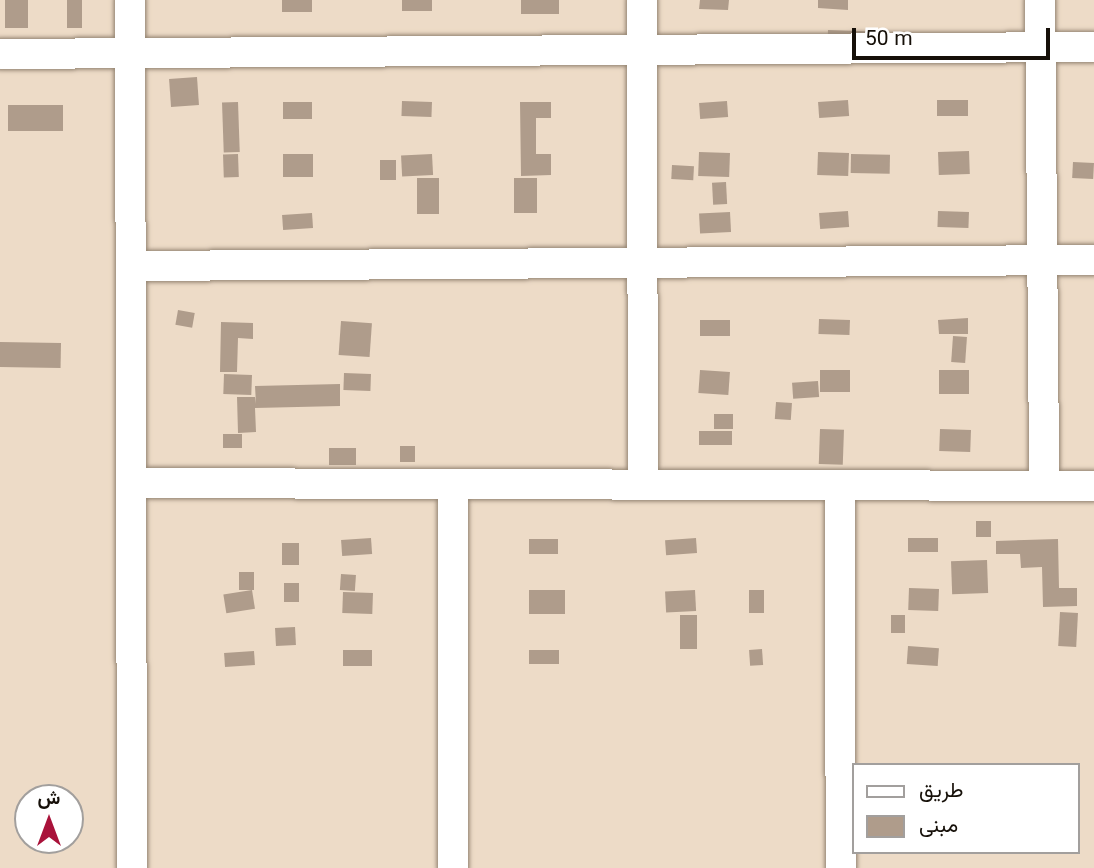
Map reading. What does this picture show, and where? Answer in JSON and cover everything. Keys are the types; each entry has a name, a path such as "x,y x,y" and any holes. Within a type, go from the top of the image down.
{"street":[{"path":"130,0 132,868"},
{"path":"642,0 643,484"},
{"path":"1040,0 1044,485"},
{"path":"0,54 1094,47"},
{"path":"131,266 1094,260"},
{"path":"131,483 1094,485"},
{"path":"453,484 453,868"},
{"path":"840,485 841,868"}],"building":[{"path":"5,0 28,0 28,28 5,28"},
{"path":"67,0 82,0 82,28 67,28"},
{"path":"282,0 312,0 312,12 282,12"},
{"path":"402,0 432,0 432,11 402,11"},
{"path":"521,0 559,0 559,14 521,14"},
{"path":"700,0 729,0 728,10 699,9"},
{"path":"818,0 848,0 848,10 818,8"},
{"path":"828,30 874,32 874,45 828,43"},
{"path":"197,77 199,105 171,107 169,79"},
{"path":"848,100 849,116 819,118 818,102"},
{"path":"937,100 968,100 968,116 937,116"},
{"path":"402,101 432,102 431,117 401,116"},
{"path":"727,101 728,117 700,119 699,103"},
{"path":"238,102 240,152 224,153 222,103"},
{"path":"283,102 312,102 312,119 283,119"},
{"path":"520,102 551,102 551,118 536,118 536,154 551,154 551,175 521,176"},
{"path":"8,105 63,105 63,131 8,131"},
{"path":"969,151 970,174 939,175 938,152"},
{"path":"699,152 730,153 729,177 698,176"},
{"path":"818,152 849,153 848,176 817,175"},
{"path":"238,154 239,177 224,178 223,155"},
{"path":"283,154 313,154 313,177 283,177"},
{"path":"432,154 433,175 402,177 401,156"},
{"path":"851,154 890,155 890,174 851,173"},
{"path":"380,160 396,160 396,180 380,180"},
{"path":"1073,162 1094,163 1093,179 1072,178"},
{"path":"672,165 694,166 693,180 671,179"},
{"path":"417,178 439,178 439,214 417,214"},
{"path":"514,178 537,178 537,213 514,213"},
{"path":"726,182 727,204 713,205 712,183"},
{"path":"848,211 849,227 820,229 819,213"},
{"path":"938,211 969,212 968,228 937,227"},
{"path":"730,212 731,232 700,234 699,214"},
{"path":"312,213 313,228 283,230 282,215"},
{"path":"178,310 195,313 192,328 175,325"},
{"path":"968,318 968,334 939,334 938,320"},
{"path":"819,319 850,320 849,335 818,334"},
{"path":"700,320 730,320 730,336 700,336"},
{"path":"341,321 372,323 370,357 339,355"},
{"path":"221,322 253,323 253,339 238,338 237,372 220,372"},
{"path":"953,336 967,337 965,363 951,362"},
{"path":"0,342 61,343 61,368 0,367"},
{"path":"700,370 730,372 728,395 698,393"},
{"path":"820,370 850,370 850,392 820,392"},
{"path":"939,370 969,370 969,394 939,394"},
{"path":"344,373 371,374 370,391 343,390"},
{"path":"224,374 252,375 251,395 223,394"},
{"path":"818,381 819,397 793,399 792,383"},
{"path":"340,384 340,406 255,408 256,432 238,433 237,397 255,397 256,404 255,386"},
{"path":"776,402 792,403 791,420 775,419"},
{"path":"714,414 733,414 733,429 714,429"},
{"path":"820,429 844,430 843,465 819,464"},
{"path":"940,429 971,430 970,452 939,451"},
{"path":"699,431 732,431 732,445 699,445"},
{"path":"223,434 242,434 242,448 223,448"},
{"path":"400,446 415,446 415,462 400,462"},
{"path":"329,448 356,448 356,465 329,465"},
{"path":"976,521 991,521 991,537 976,537"},
{"path":"371,538 372,554 342,556 341,540"},
{"path":"696,538 697,553 666,555 665,540"},
{"path":"908,538 938,538 938,552 908,552"},
{"path":"529,539 558,539 558,554 529,554"},
{"path":"1058,539 1059,588 1077,588 1077,606 1043,607 1042,567 1021,568 1020,554 996,554 996,541"},
{"path":"282,543 299,543 299,565 282,565"},
{"path":"987,560 988,593 952,594 951,561"},
{"path":"239,572 254,572 254,590 239,590"},
{"path":"341,574 356,575 355,591 340,590"},
{"path":"284,583 299,583 299,602 284,602"},
{"path":"909,588 939,589 938,611 908,610"},
{"path":"252,590 255,609 226,613 223,595"},
{"path":"529,590 565,590 565,614 529,614"},
{"path":"695,590 696,611 666,613 665,592"},
{"path":"749,590 764,590 764,613 749,613"},
{"path":"343,592 373,593 372,614 342,613"},
{"path":"1060,612 1078,613 1076,647 1058,646"},
{"path":"680,615 697,615 697,649 680,649"},
{"path":"891,615 905,615 905,633 891,633"},
{"path":"295,627 296,645 276,646 275,628"},
{"path":"908,646 939,648 938,666 907,664"},
{"path":"762,649 763,665 750,666 749,650"},
{"path":"343,650 372,650 372,666 343,666"},
{"path":"529,650 559,650 559,664 529,664"},
{"path":"254,651 255,665 225,667 224,653"}]}
